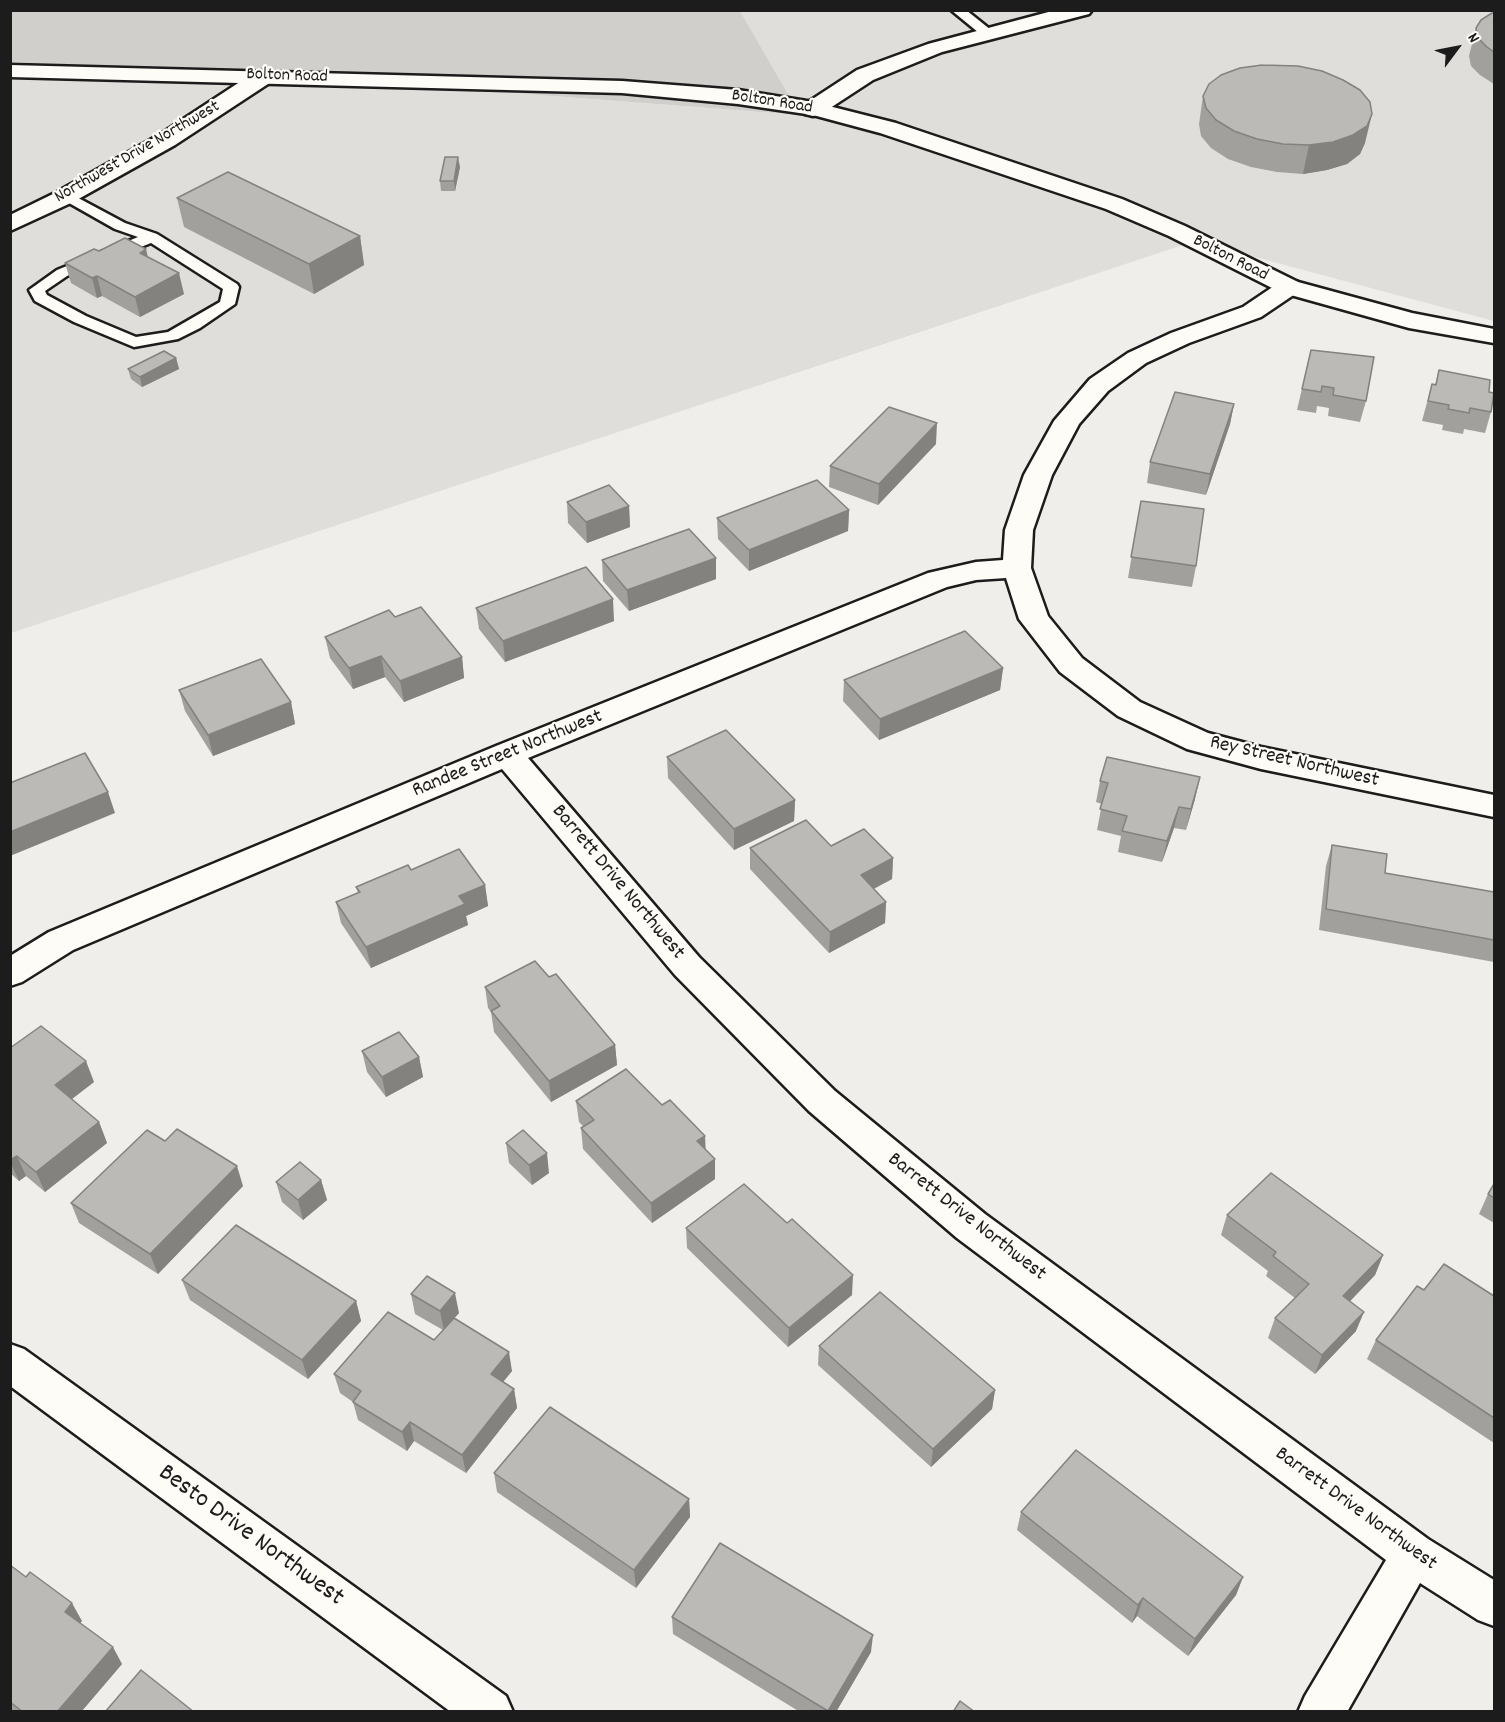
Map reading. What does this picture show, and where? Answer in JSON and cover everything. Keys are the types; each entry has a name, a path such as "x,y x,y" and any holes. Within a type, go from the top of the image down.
{"street":[{"path":"813,109 865,75 935,48 1082,10"},
{"name":"Bolton Road","path":"10,71 622,87 738,97 813,109 888,128 1114,204 1177,231 1289,287 1409,320 1494,336"},
{"name":"Northwest Drive Northwest","path":"10,224 67,196 166,140 263,77"},
{"name":"Rey Street Northwest","path":"1289,287 1252,312 1179,338 1137,358 1099,385 1067,421 1038,476 1019,530 1017,568 1034,619 1071,665 1129,709 1198,741 1261,758 1494,806"},
{"name":"Randee Street Northwest","path":"10,973 61,941 507,754 938,580 976,570 1017,568"},
{"name":"Barrett Drive Northwest","path":"507,754 687,966 822,1101 970,1226 1413,1554 1494,1605"},
{"name":"Besto Drive Northwest","path":"10,1362 490,1712"},
{"path":"1321,1712 1413,1554"}],"lane":[{"path":"957,10 988,34"},
{"path":"67,196 120,226 152,237 231,287 227,304 172,336 134,342 80,319 41,298 37,290 62,273 152,237"}],"shaded area":[{"path":"10,11 740,11 800,115 318,78 11,62"},
{"path":"740,11 1494,11 1494,321 1195,241 11,633 10,62 318,78 799,115"}],"building":[{"path":"1494,13 1494,52 1478,38 1476,28 1481,20"},
{"path":"1262,65 1298,66 1322,71 1343,80 1360,90 1370,102 1372,114 1367,126 1353,135 1333,142 1309,145 1283,144 1257,139 1234,131 1216,120 1206,108 1203,96 1209,84 1221,75 1240,68"},
{"path":"445,157 458,157 454,181 440,181"},
{"path":"228,172 360,236 309,264 177,198"},
{"path":"125,238 146,249 140,253 179,273 135,297 97,276 92,278 65,263 94,249 99,251"},
{"path":"1311,350 1374,357 1366,401 1333,395 1334,388 1322,386 1321,392 1302,389"},
{"path":"164,351 176,358 140,377 128,369"},
{"path":"1439,370 1490,380 1489,392 1494,393 1491,412 1470,408 1469,413 1448,409 1449,405 1428,401 1432,384 1436,385"},
{"path":"1175,392 1234,404 1210,474 1150,462"},
{"path":"889,407 937,423 879,484 830,466"},
{"path":"817,480 849,510 749,550 717,518"},
{"path":"609,485 629,506 586,522 567,502"},
{"path":"1141,501 1204,509 1196,566 1131,557"},
{"path":"689,529 716,558 627,590 602,560"},
{"path":"586,567 613,599 503,641 476,608"},
{"path":"421,607 462,657 400,681 381,656 349,668 325,637 389,610 395,617"},
{"path":"965,631 1003,668 880,719 844,680"},
{"path":"261,659 291,702 208,735 179,690"},
{"path":"726,730 795,800 734,829 667,757"},
{"path":"85,753 108,792 10,832 10,783"},
{"path":"1107,757 1200,777 1191,809 1179,807 1167,841 1122,831 1127,816 1100,809 1108,783 1100,781"},
{"path":"806,820 831,846 864,829 893,858 861,875 886,902 830,932 750,848"},
{"path":"1332,845 1387,854 1385,873 1494,892 1494,940 1326,909"},
{"path":"459,849 485,885 459,896 465,904 366,947 336,902 360,892 356,887 408,865 411,870"},
{"path":"535,961 549,977 556,974 615,1045 549,1081 491,1011 500,1006 485,987"},
{"path":"41,1026 86,1061 55,1085 99,1122 36,1172 17,1156 10,1160 10,1048"},
{"path":"399,1032 419,1057 382,1077 362,1051"},
{"path":"626,1069 662,1105 670,1100 705,1136 697,1141 715,1159 651,1203 581,1128 594,1120 576,1101"},
{"path":"177,1129 237,1166 150,1254 71,1203 147,1130 165,1141"},
{"path":"523,1130 547,1153 529,1165 506,1143"},
{"path":"300,1162 321,1180 298,1200 276,1182"},
{"path":"1271,1173 1383,1255 1343,1296 1364,1312 1322,1355 1275,1318 1309,1284 1273,1256 1276,1252 1227,1215"},
{"path":"744,1184 787,1223 792,1219 853,1275 789,1328 686,1228"},
{"path":"1494,1184 1494,1198 1488,1194"},
{"path":"236,1225 356,1301 302,1360 182,1280"},
{"path":"1444,1264 1494,1296 1494,1418 1376,1340 1417,1286 1424,1290"},
{"path":"427,1276 455,1293 440,1311 411,1294"},
{"path":"880,1292 995,1390 933,1449 819,1346"},
{"path":"388,1312 434,1340 454,1318 509,1352 491,1374 514,1389 462,1455 410,1422 402,1432 353,1402 361,1391 334,1374"},
{"path":"550,1407 689,1499 634,1570 494,1473"},
{"path":"1076,1450 1243,1577 1195,1639 1143,1598 1138,1605 1021,1512"},
{"path":"720,1543 873,1635 828,1711 672,1617"},
{"path":"10,1565 26,1577 30,1572 72,1603 65,1612 113,1647 57,1712 23,1712 10,1702"},
{"path":"141,1670 194,1712 105,1712"},
{"path":"960,1701 975,1712 953,1712"}]}
